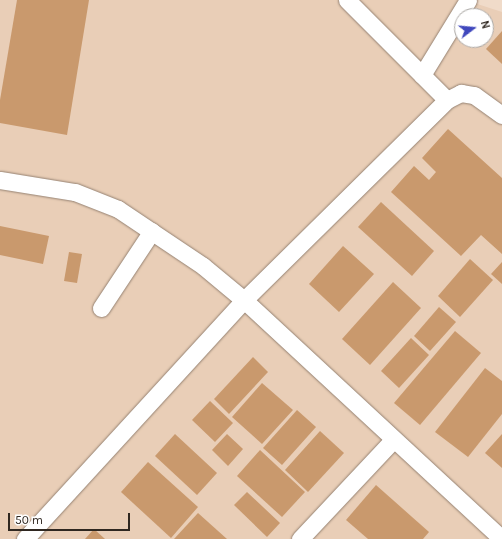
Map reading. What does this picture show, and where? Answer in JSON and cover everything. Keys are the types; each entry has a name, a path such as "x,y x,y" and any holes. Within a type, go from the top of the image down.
{"street":[{"path":"347,0 447,100"},
{"path":"422,75 468,0"},
{"path":"25,539 244,300 447,100 461,92 474,95 502,115"},
{"path":"0,180 74,192 118,209 203,266 244,300 393,440 502,539"},
{"path":"101,308 152,231"},
{"path":"300,539 393,440"}],"shaded area":[{"path":"0,0 465,0 490,8 454,8 454,48 494,48 494,9 502,12 502,539 0,539"}],"building":[{"path":"17,0 89,0 67,135 0,123 0,100"},
{"path":"502,31 502,64 486,49 494,48 494,40"},
{"path":"448,129 502,178 502,254 481,235 461,256 391,192 414,166 429,180 436,172 422,158"},
{"path":"381,202 434,251 412,276 358,227"},
{"path":"0,226 49,236 43,264 0,255"},
{"path":"343,246 374,274 339,312 309,284"},
{"path":"69,252 82,254 77,283 64,281"},
{"path":"470,259 493,280 460,317 438,296"},
{"path":"502,262 502,284 491,274"},
{"path":"393,282 421,308 370,365 342,339"},
{"path":"439,307 456,322 430,351 414,336"},
{"path":"455,331 481,353 420,425 394,403"},
{"path":"411,338 429,355 399,388 381,371"},
{"path":"253,357 268,372 229,414 214,399"},
{"path":"485,368 502,381 502,414 468,457 435,432"},
{"path":"262,383 293,410 262,444 232,417"},
{"path":"210,401 233,423 215,442 192,420"},
{"path":"297,410 316,427 282,465 263,448"},
{"path":"320,431 344,453 308,492 285,470"},
{"path":"175,434 217,473 197,495 155,456"},
{"path":"227,434 243,449 228,466 212,450"},
{"path":"502,434 502,468 485,453"},
{"path":"260,450 305,492 282,517 237,476"},
{"path":"148,462 198,507 171,538 121,492"},
{"path":"376,485 429,532 423,539 368,539 346,520"},
{"path":"247,492 280,523 267,537 234,505"},
{"path":"198,513 227,539 174,539"},
{"path":"94,529 105,539 85,539"}]}
